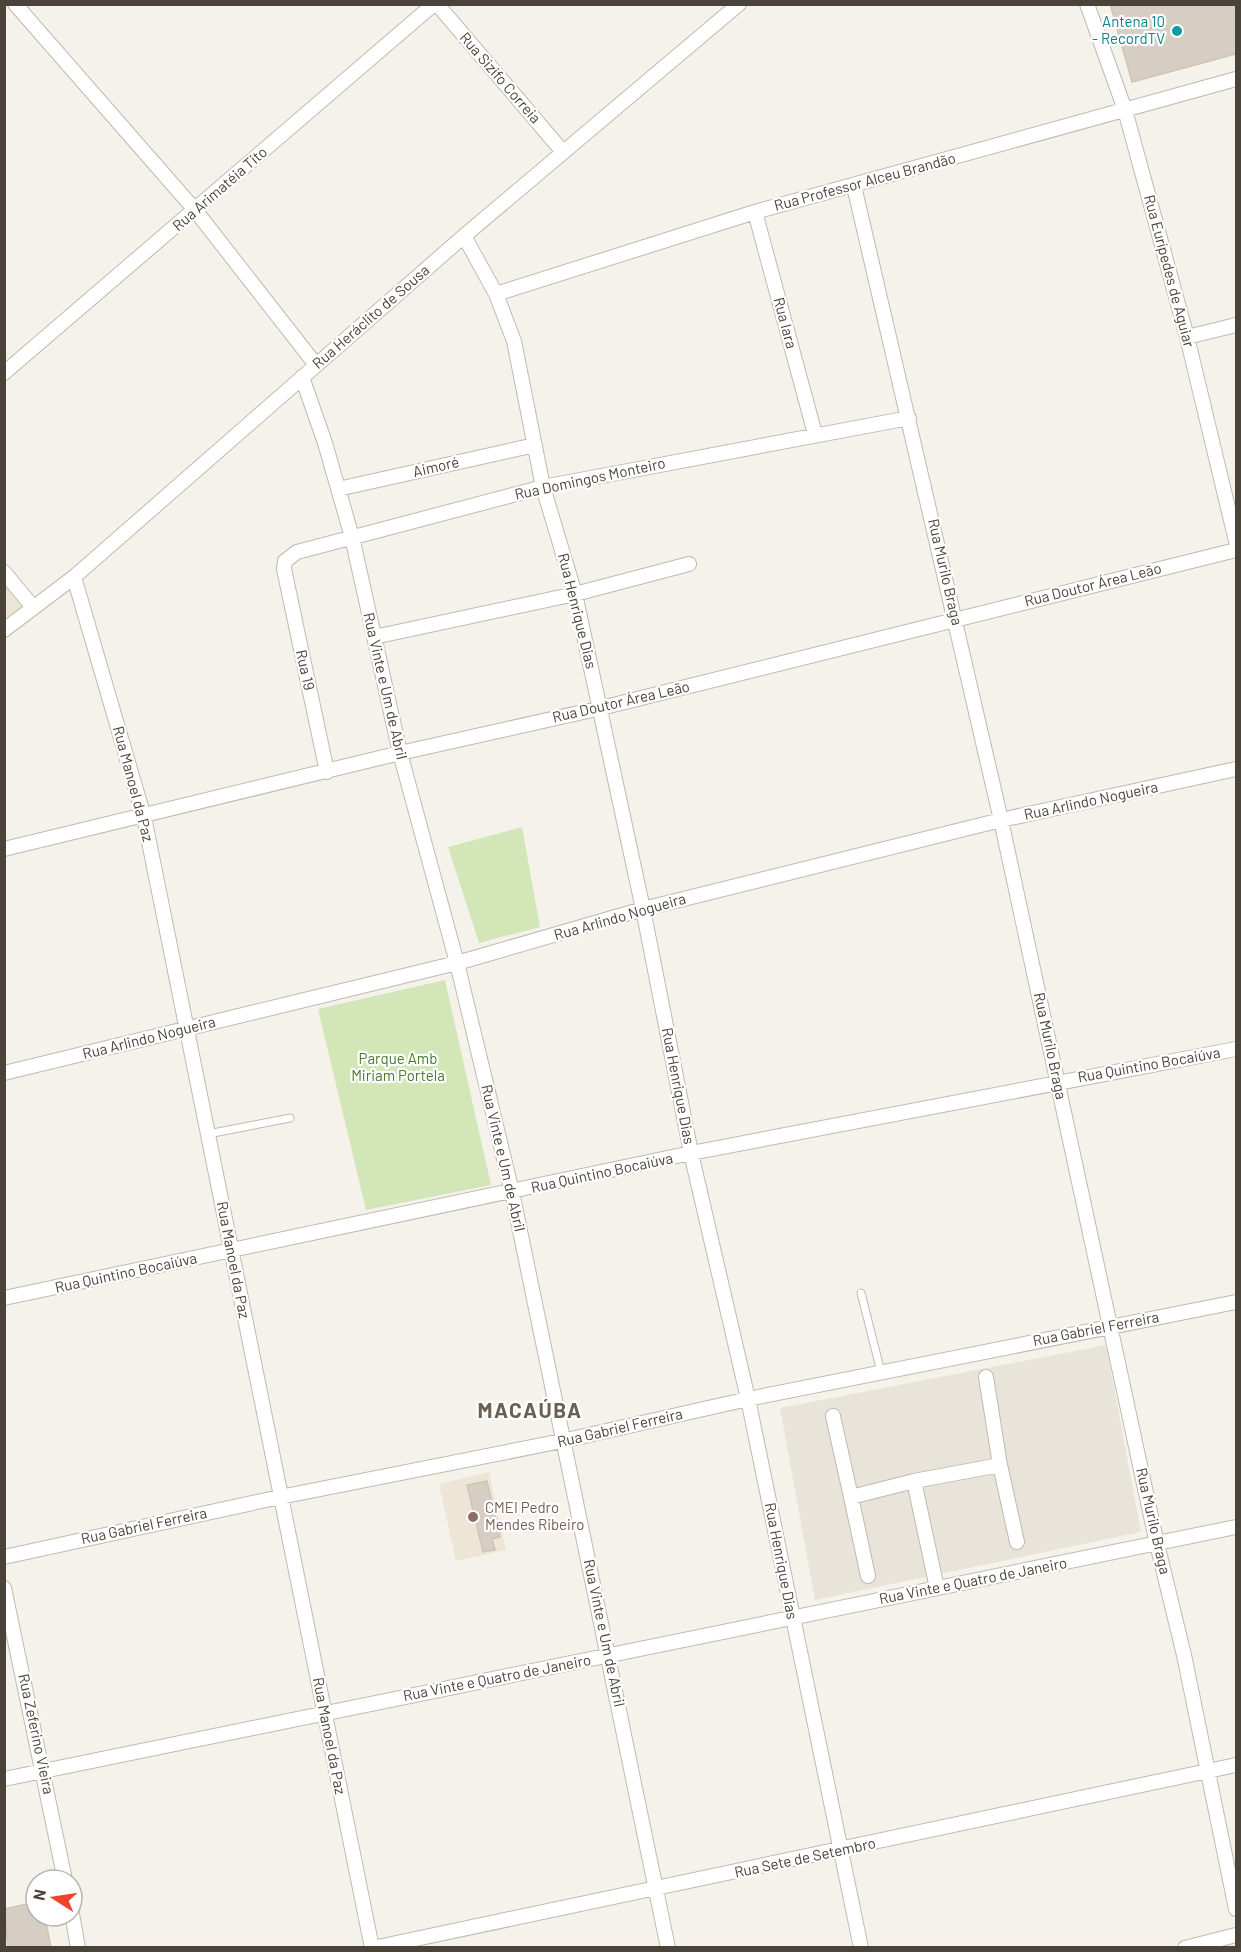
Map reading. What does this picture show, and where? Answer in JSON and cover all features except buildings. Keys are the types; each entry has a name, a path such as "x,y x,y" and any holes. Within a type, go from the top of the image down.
{"street":[{"path":"15,4 195,210 316,365"},
{"name":"Rua Arimatéia Tito","path":"4,373 435,4"},
{"name":"Rua Sizifo Correia","path":"435,4 563,152"},
{"name":"Rua Eurípedes de Aguiar","path":"1087,4 1125,110 1187,337 1236,541"},
{"name":"Rua Heráclito de Sousa","path":"4,630 32,606 74,577 464,236 737,5"},
{"name":"Rua Professor Alceu Brandão","path":"496,294 755,212 1236,79"},
{"name":"Rua Murilo Braga","path":"854,186 1001,820 1157,1544 1184,1655 1236,1909"},
{"name":"Rua Iara","path":"755,212 815,434"},
{"name":"Rua Henrique Dias","path":"464,236 496,294 514,341 543,487 575,594 601,708 692,1153 748,1399 861,1947"},
{"path":"1187,337 1236,325"},
{"name":"Rua Vinte e Um de Abril","path":"302,377 352,537 400,753 457,963 512,1192 562,1442 610,1656 658,1888 668,1947"},
{"name":"Rua Domingos Monteiro","path":"284,568 289,556 297,552 543,487 909,418"},
{"name":"Aimoré","path":"338,489 535,445"},
{"name":"Rua Doutor Área Leão","path":"4,849 144,817 400,753 601,708 1236,550"},
{"path":"374,638 575,594 689,564"},
{"name":"Rua 19","path":"284,568 327,772"},
{"path":"4,572 32,606"},
{"name":"Rua Manoel da Paz","path":"74,577 144,817 372,1947"},
{"name":"Rua Arlindo Nogueira","path":"4,1073 457,963 643,909 1001,820 1236,769"},
{"name":"Rua Quintino Bocaiúva","path":"4,1298 692,1153 1058,1081 1236,1049"},
{"name":"Rua Gabriel Ferreira","path":"4,1557 280,1497 562,1442 748,1399 1236,1302"},
{"path":"986,1377 1000,1465 1017,1542"},
{"path":"833,1416 868,1576"},
{"path":"851,1497 914,1480 1000,1465"},
{"path":"914,1480 937,1588"},
{"name":"Rua Vinte e Quatro de Janeiro","path":"4,1779 1236,1527"},
{"name":"Rua Zeferino Vieira","path":"4,1588 63,1868"},
{"name":"Rua Sete de Setembro","path":"372,1947 841,1851 1236,1765"},
{"path":"75,1928 78,1947"},
{"path":"1185,1947 1236,1935"}],"lane":[{"path":"208,1134 290,1118"},
{"path":"861,1293 881,1372"}],"shaded area":[{"path":"4,583 24,608 4,624"},
{"path":"1106,1345 1141,1532 815,1600 780,1408"},
{"name":"CMEI Pedro Mendes Ribeiro","path":"489,1472 506,1550 456,1561 439,1484"}],"green space":[{"path":"522,827 540,927 479,943 448,847"},
{"name":"Parque Amb Miriam Portela","path":"445,980 491,1185 366,1210 318,1009"}],"place":[{"name":"Antena 10 - RecordTV","path":"1177,31"},
{"name":"CMEI Pedro Mendes Ribeiro","path":"473,1517"}],"district":[{"name":"MACAÚBA","path":"530,1411"}]}
